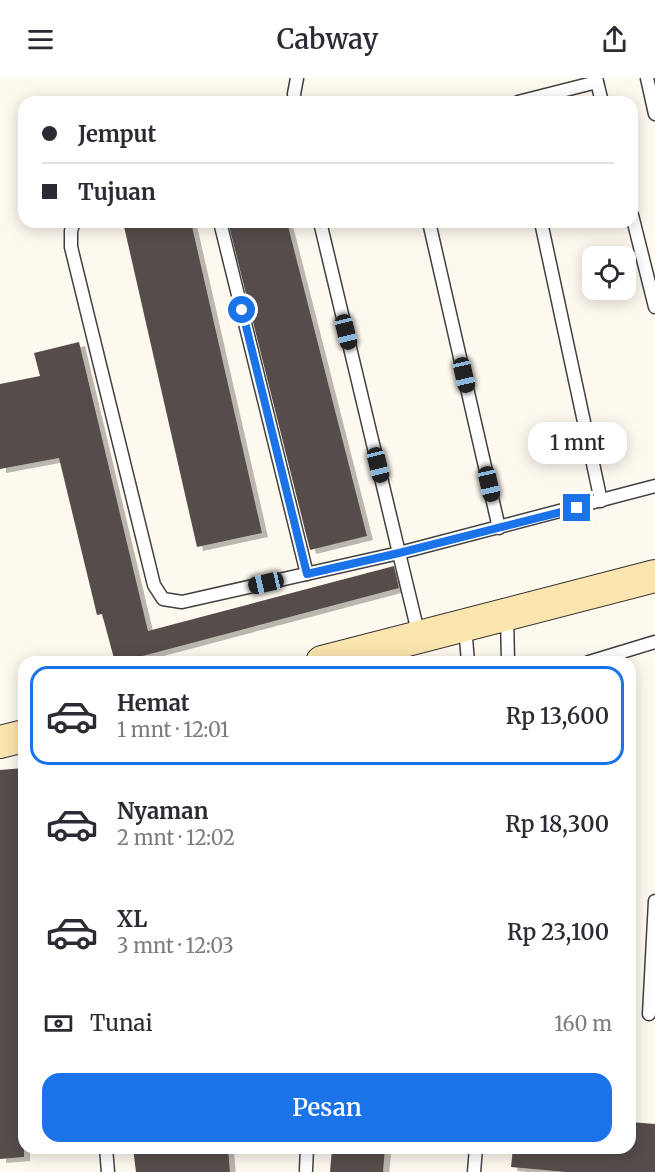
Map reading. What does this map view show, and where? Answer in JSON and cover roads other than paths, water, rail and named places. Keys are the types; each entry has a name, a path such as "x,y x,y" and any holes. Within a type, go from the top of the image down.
{"main road":[{"path":"345,656 655,576"},
{"path":"0,742 18,738"}],"lane":[{"path":"294,96 297,78"},
{"path":"647,78 655,114"},
{"path":"540,96 597,80 601,96"},
{"path":"72,228 71,247 154,585 163,598 182,602 307,574 499,528 655,486"},
{"path":"221,228 307,574"},
{"path":"321,228 419,637"},
{"path":"430,228 499,528"},
{"path":"542,228 601,501"},
{"path":"635,228 655,307"},
{"path":"507,614 508,656"},
{"path":"465,625 468,656"},
{"path":"609,656 655,642"},
{"path":"649,1014 655,901"},
{"path":"106,1154 108,1172"},
{"path":"306,1170 307,1154"},
{"path":"474,1172 476,1154"}]}
